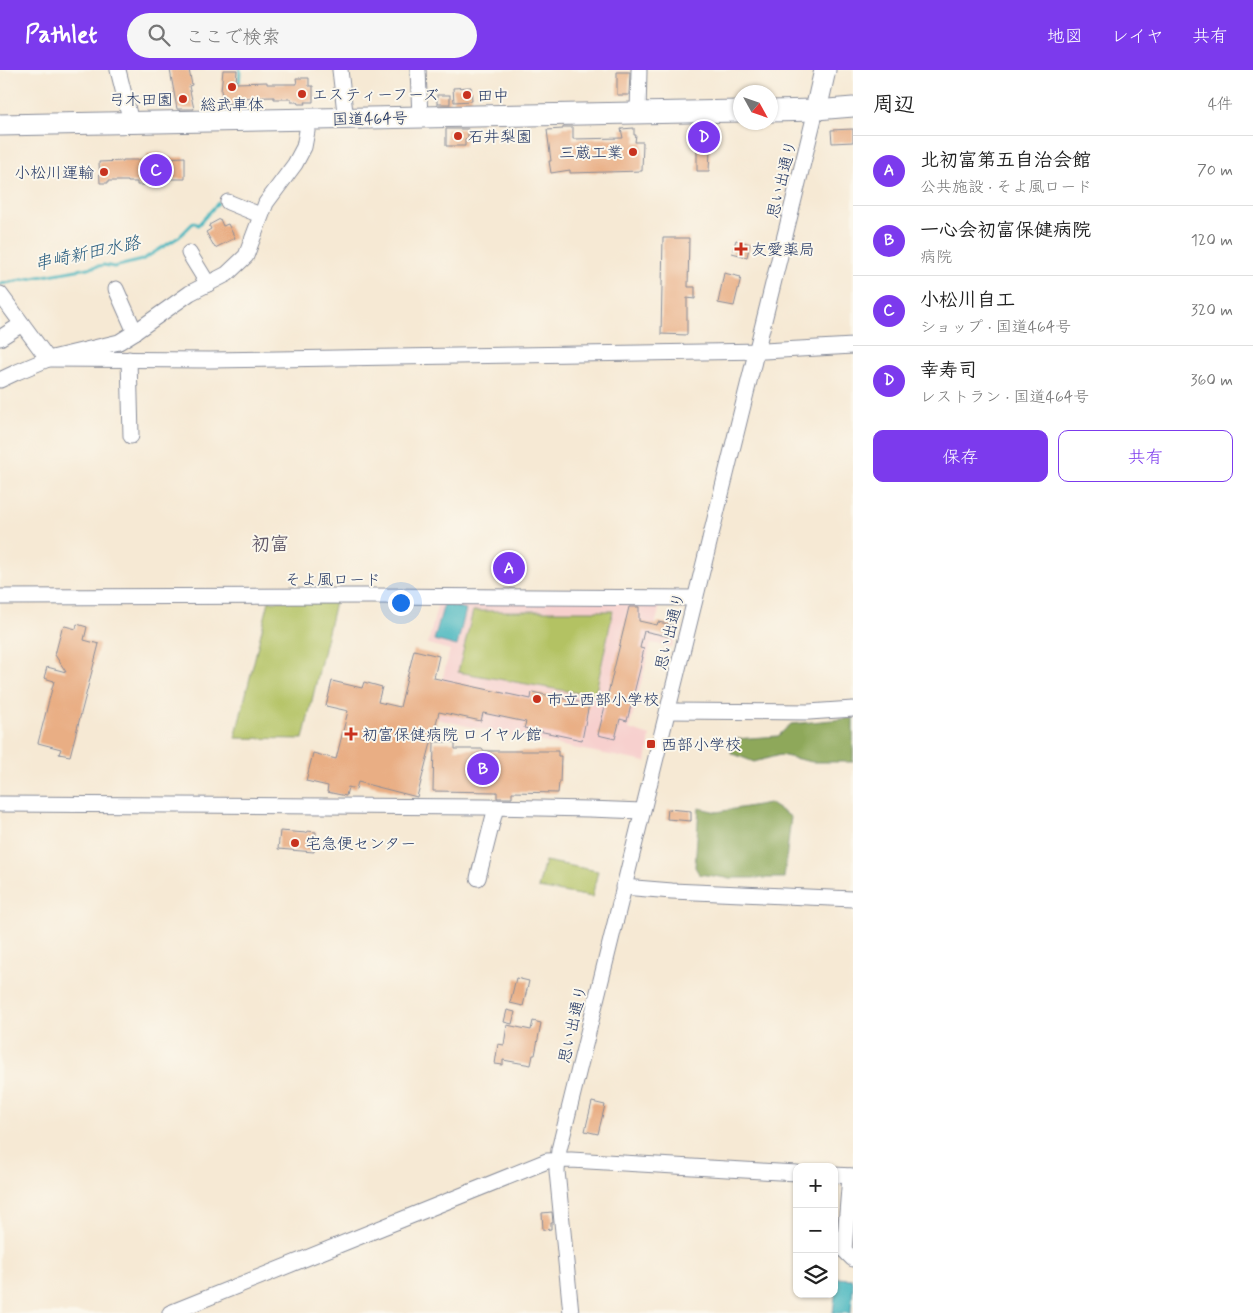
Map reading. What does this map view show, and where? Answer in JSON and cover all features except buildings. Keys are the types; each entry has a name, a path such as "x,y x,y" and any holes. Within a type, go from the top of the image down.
{"highway":[{"path":"778,111 816,110 826,70"},
{"name":"国道464号","path":"0,125 733,111"}],"main road":[{"path":"816,110 853,108"}],"street":[{"path":"118,70 131,122"},
{"path":"340,70 345,119"},
{"path":"418,70 420,117"},
{"path":"638,114 639,70"},
{"name":"思い出通り","path":"571,1313 557,1171 559,1150 816,110"},
{"path":"0,380 48,359 119,342 190,293 227,274 246,256 266,203 295,164 304,147 308,131 307,119"},
{"path":"228,202 260,215"},
{"path":"189,253 208,284"},
{"path":"116,289 136,332"},
{"path":"0,294 48,359"},
{"path":"0,338 22,324"},
{"path":"48,359 230,360 756,351 853,346"},
{"path":"129,359 131,436"},
{"name":"そよ風ロード","path":"0,597 392,596 695,598"},
{"path":"668,711 809,712 853,709"},
{"path":"0,804 642,811"},
{"path":"478,878 496,808"},
{"path":"623,887 853,899"},
{"path":"170,1313 548,1161 793,1173"},
{"path":"838,1175 852,1176 844,1250 853,1259"}],"shaded area":[{"name":"市立西部小学校","path":"439,599 661,601 653,634 674,639 672,647 651,643 629,729 650,736 646,762 516,737 432,718 450,650 428,644"}],"green space":[{"path":"269,601 335,602 303,739 235,738"},
{"path":"473,611 613,611 595,696 458,672"},
{"path":"853,718 853,762 812,762 780,755 754,762 731,753 735,739 778,736 791,724"},
{"path":"769,803 791,817 784,878 727,878 699,874 695,867 699,808 717,812"},
{"path":"545,861 598,871 592,897 538,888"}],"water":[{"path":"444,604 466,609 457,646 434,640"},
{"path":"838,1278 852,1279 851,1313 833,1313 835,1298 838,1298"}],"waterway":[{"name":"串崎新田水路","path":"239,87 240,70"},
{"name":"串崎新田水路","path":"238,96 238,109"},
{"name":"串崎新田水路","path":"0,284 104,265 114,267 142,260 179,237 194,222 198,225 218,203"}],"place":[{"name":"総武車体","path":"232,87"},
{"name":"エスティーフーズ","path":"302,94"},
{"name":"田中","path":"467,95"},
{"name":"弓木田園","path":"183,99"},
{"name":"石井梨園","path":"458,136"},
{"name":"幸寿司","path":"704,137"},
{"name":"三蔵工業","path":"633,152"},
{"name":"小松川自工","path":"156,170"},
{"name":"小松川運輸","path":"104,172"},
{"name":"友愛薬局","path":"741,249"},
{"name":"北初富第五自治会館","path":"509,568"},
{"name":"市立西部小学校","path":"537,699"},
{"name":"初富保健病院 ロイヤル館","path":"351,734"},
{"name":"西部小学校","path":"651,744"},
{"name":"一心会初富保健病院","path":"483,769"},
{"name":"宅急便センター","path":"295,843"}],"district":[{"name":"初富","path":"270,543"}]}
